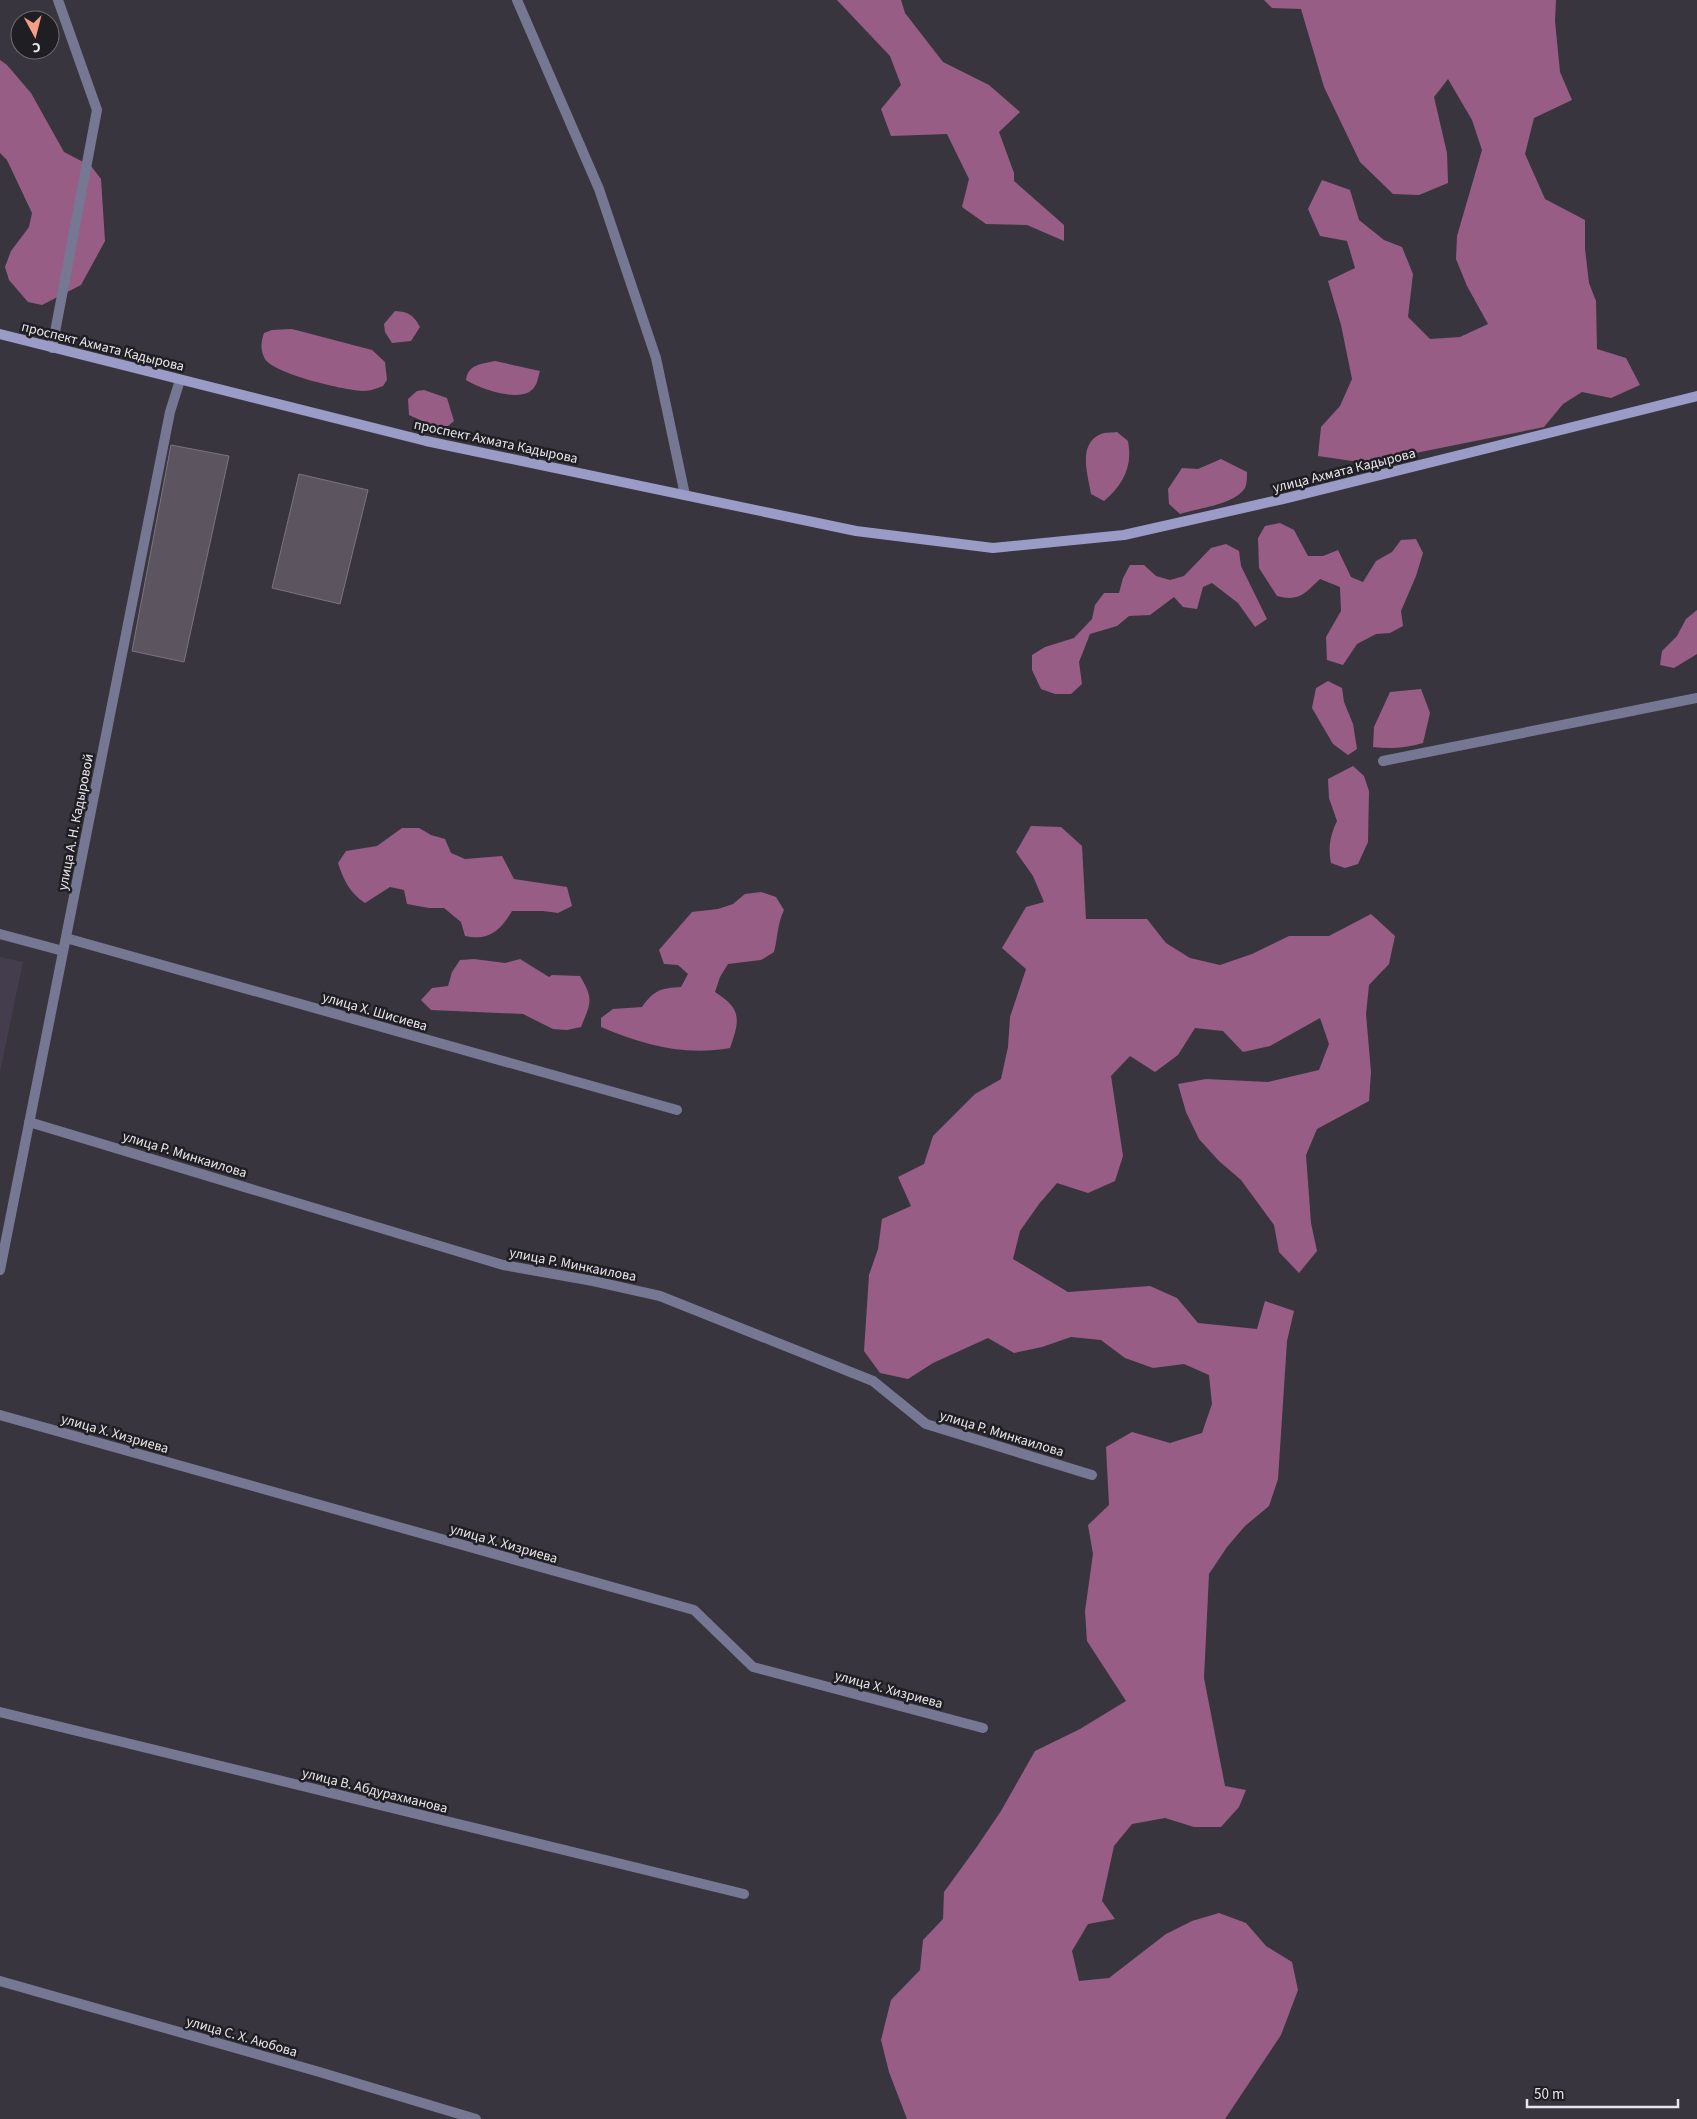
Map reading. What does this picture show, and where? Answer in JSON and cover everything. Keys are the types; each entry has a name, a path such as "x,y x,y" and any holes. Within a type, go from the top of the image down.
{"street":[{"path":"52,348 97,110 58,0"},
{"path":"517,0 599,189 656,358 685,495"},
{"name":"проспект Ахмата Кадырова","path":"0,334 426,441 856,531 993,548"},
{"name":"улица А. Н. Кадыровой","path":"0,1270 170,412 180,380"},
{"name":"улица Ахмата Кадырова","path":"993,548 1124,535 1283,499 1697,396"},
{"path":"1383,761 1697,698"},
{"path":"0,934 64,951"},
{"name":"улица Х. Шисиева","path":"66,938 677,1110"},
{"name":"улица Р. Минкаилова","path":"29,1122 502,1265 593,1281 660,1296 873,1381 926,1424 1092,1475"},
{"name":"улица Х. Хизриева","path":"0,1415 694,1610 753,1667 983,1728"},
{"name":"улица В. Абдурахманова","path":"0,1712 744,1894"},
{"name":"улица С. Х. Аюбова","path":"0,1981 306,2068 476,2119"}],"shaded area":[{"path":"837,0 901,0 905,13 943,62 989,85 1020,112 999,132 1014,173 1014,181 1064,225 1064,241 1027,225 986,224 962,207 969,179 947,134 891,136 881,109 901,85 890,56"},
{"path":"1264,0 1556,0 1555,21 1560,72 1572,100 1534,118 1525,154 1545,199 1585,220 1585,249 1589,283 1596,301 1597,349 1626,358 1640,385 1611,398 1582,392 1563,404 1544,427 1366,463 1318,456 1321,427 1340,406 1352,379 1341,325 1328,281 1355,268 1347,241 1320,236 1308,209 1322,180 1350,190 1359,220 1384,240 1402,247 1413,274 1408,317 1430,339 1460,337 1488,324 1467,286 1456,259 1457,236 1482,150 1472,120 1448,79 1434,97 1447,153 1448,183 1419,195 1393,194 1360,162 1324,87 1301,9 1272,8"},
{"path":"0,60 7,65 31,93 64,152 91,166 101,179 105,241 81,285 42,305 28,302 9,280 5,267 11,251 29,227 32,213 7,160 0,153"},
{"path":"395,311 410,314 420,327 411,341 392,343 385,332 384,324"},
{"path":"292,329 372,350 385,362 387,380 383,386 374,389 367,391 355,390 312,381 271,365 265,359 262,352 264,333 272,330"},
{"path":"495,361 540,371 536,384 530,392 512,395 491,391 466,380 467,375 476,366"},
{"path":"424,390 447,398 454,421 448,426 433,426 409,415 408,399 417,391"},
{"path":"1117,432 1128,441 1128,467 1121,482 1104,501 1091,494 1086,452 1094,439 1103,433"},
{"path":"1221,459 1247,472 1246,486 1240,494 1215,505 1180,514 1169,504 1168,489 1182,468 1198,469"},
{"path":"1280,523 1294,530 1308,556 1323,556 1338,550 1351,577 1363,582 1376,561 1392,552 1401,540 1416,539 1423,553 1416,576 1401,611 1403,626 1390,633 1376,634 1357,644 1343,665 1327,660 1326,637 1341,611 1340,587 1320,579 1306,592 1297,597 1285,598 1277,596 1259,568 1258,538 1265,526"},
{"path":"1226,544 1239,551 1241,566 1267,619 1255,627 1238,603 1212,583 1203,587 1197,609 1183,607 1174,597 1150,615 1129,616 1117,626 1090,634 1079,662 1082,684 1071,694 1055,694 1041,689 1032,670 1032,655 1045,647 1074,638 1092,619 1095,605 1104,593 1119,593 1123,578 1130,565 1144,565 1156,576 1170,580 1184,576 1211,548"},
{"path":"1697,610 1697,654 1674,668 1660,665 1662,651 1677,636 1686,619"},
{"path":"1328,681 1342,688 1344,702 1353,724 1357,749 1348,755 1333,744 1312,708 1316,688"},
{"path":"1421,689 1430,713 1423,743 1398,748 1373,747 1374,727 1390,692"},
{"path":"1353,766 1364,776 1369,791 1368,842 1358,864 1345,868 1331,863 1330,842 1337,821 1329,798 1328,779"},
{"path":"1031,826 1061,827 1082,846 1086,919 1147,919 1166,943 1190,958 1220,965 1252,954 1289,936 1329,936 1371,914 1395,936 1389,964 1369,985 1366,1014 1371,1072 1369,1101 1317,1129 1306,1155 1311,1223 1317,1251 1299,1273 1279,1252 1274,1225 1241,1180 1219,1161 1199,1139 1186,1112 1178,1084 1206,1079 1268,1082 1319,1070 1329,1044 1320,1018 1270,1046 1243,1052 1223,1031 1195,1028 1178,1055 1155,1072 1130,1056 1111,1076 1123,1156 1115,1181 1088,1193 1057,1183 1020,1231 1013,1259 1068,1292 1150,1286 1177,1298 1198,1323 1257,1329 1265,1301 1294,1311 1287,1341 1278,1479 1269,1506 1245,1526 1227,1547 1209,1574 1204,1678 1225,1786 1246,1790 1239,1807 1221,1827 1194,1827 1165,1818 1132,1824 1114,1846 1102,1901 1115,1919 1088,1924 1072,1951 1079,1981 1109,1978 1166,1934 1192,1921 1219,1913 1246,1923 1266,1946 1292,1962 1298,1990 1281,2035 1225,2119 907,2119 889,2072 881,2040 891,2000 920,1970 923,1940 943,1919 944,1892 1001,1811 1035,1751 1080,1729 1126,1701 1087,1641 1085,1611 1093,1554 1088,1525 1109,1505 1106,1447 1132,1432 1170,1443 1202,1433 1212,1404 1209,1375 1184,1364 1153,1368 1125,1358 1101,1340 1071,1337 1042,1347 1014,1353 988,1338 933,1363 908,1379 880,1373 864,1351 869,1275 878,1249 882,1219 911,1206 898,1177 924,1164 933,1136 975,1094 1001,1079 1008,1047 1010,1017 1026,969 1002,948 1026,907 1044,902 1033,876 1016,852"},
{"path":"402,828 419,828 431,835 445,839 451,853 465,859 502,856 514,879 567,887 572,906 558,913 512,911 503,924 493,933 487,936 473,937 465,936 461,922 444,908 429,908 407,904 404,890 390,887 365,903 348,886 338,863 346,851 377,846"},
{"path":"761,892 776,897 784,910 774,952 761,960 728,964 720,977 715,992 730,1004 734,1010 737,1022 730,1048 696,1051 680,1050 648,1044 601,1027 601,1018 613,1009 642,1007 654,993 668,988 681,987 688,974 678,965 664,964 659,950 692,912 718,909 733,904 745,894"},
{"path":"0,957 23,962 0,1072"},
{"path":"474,959 505,963 520,959 549,977 552,975 580,976 590,1001 581,1027 567,1030 553,1029 523,1014 431,1010 421,1000 432,988 448,986 452,972 460,960"}],"building":[{"path":"171,445 229,456 184,662 132,651"},
{"path":"299,474 368,490 340,604 272,588"}]}
